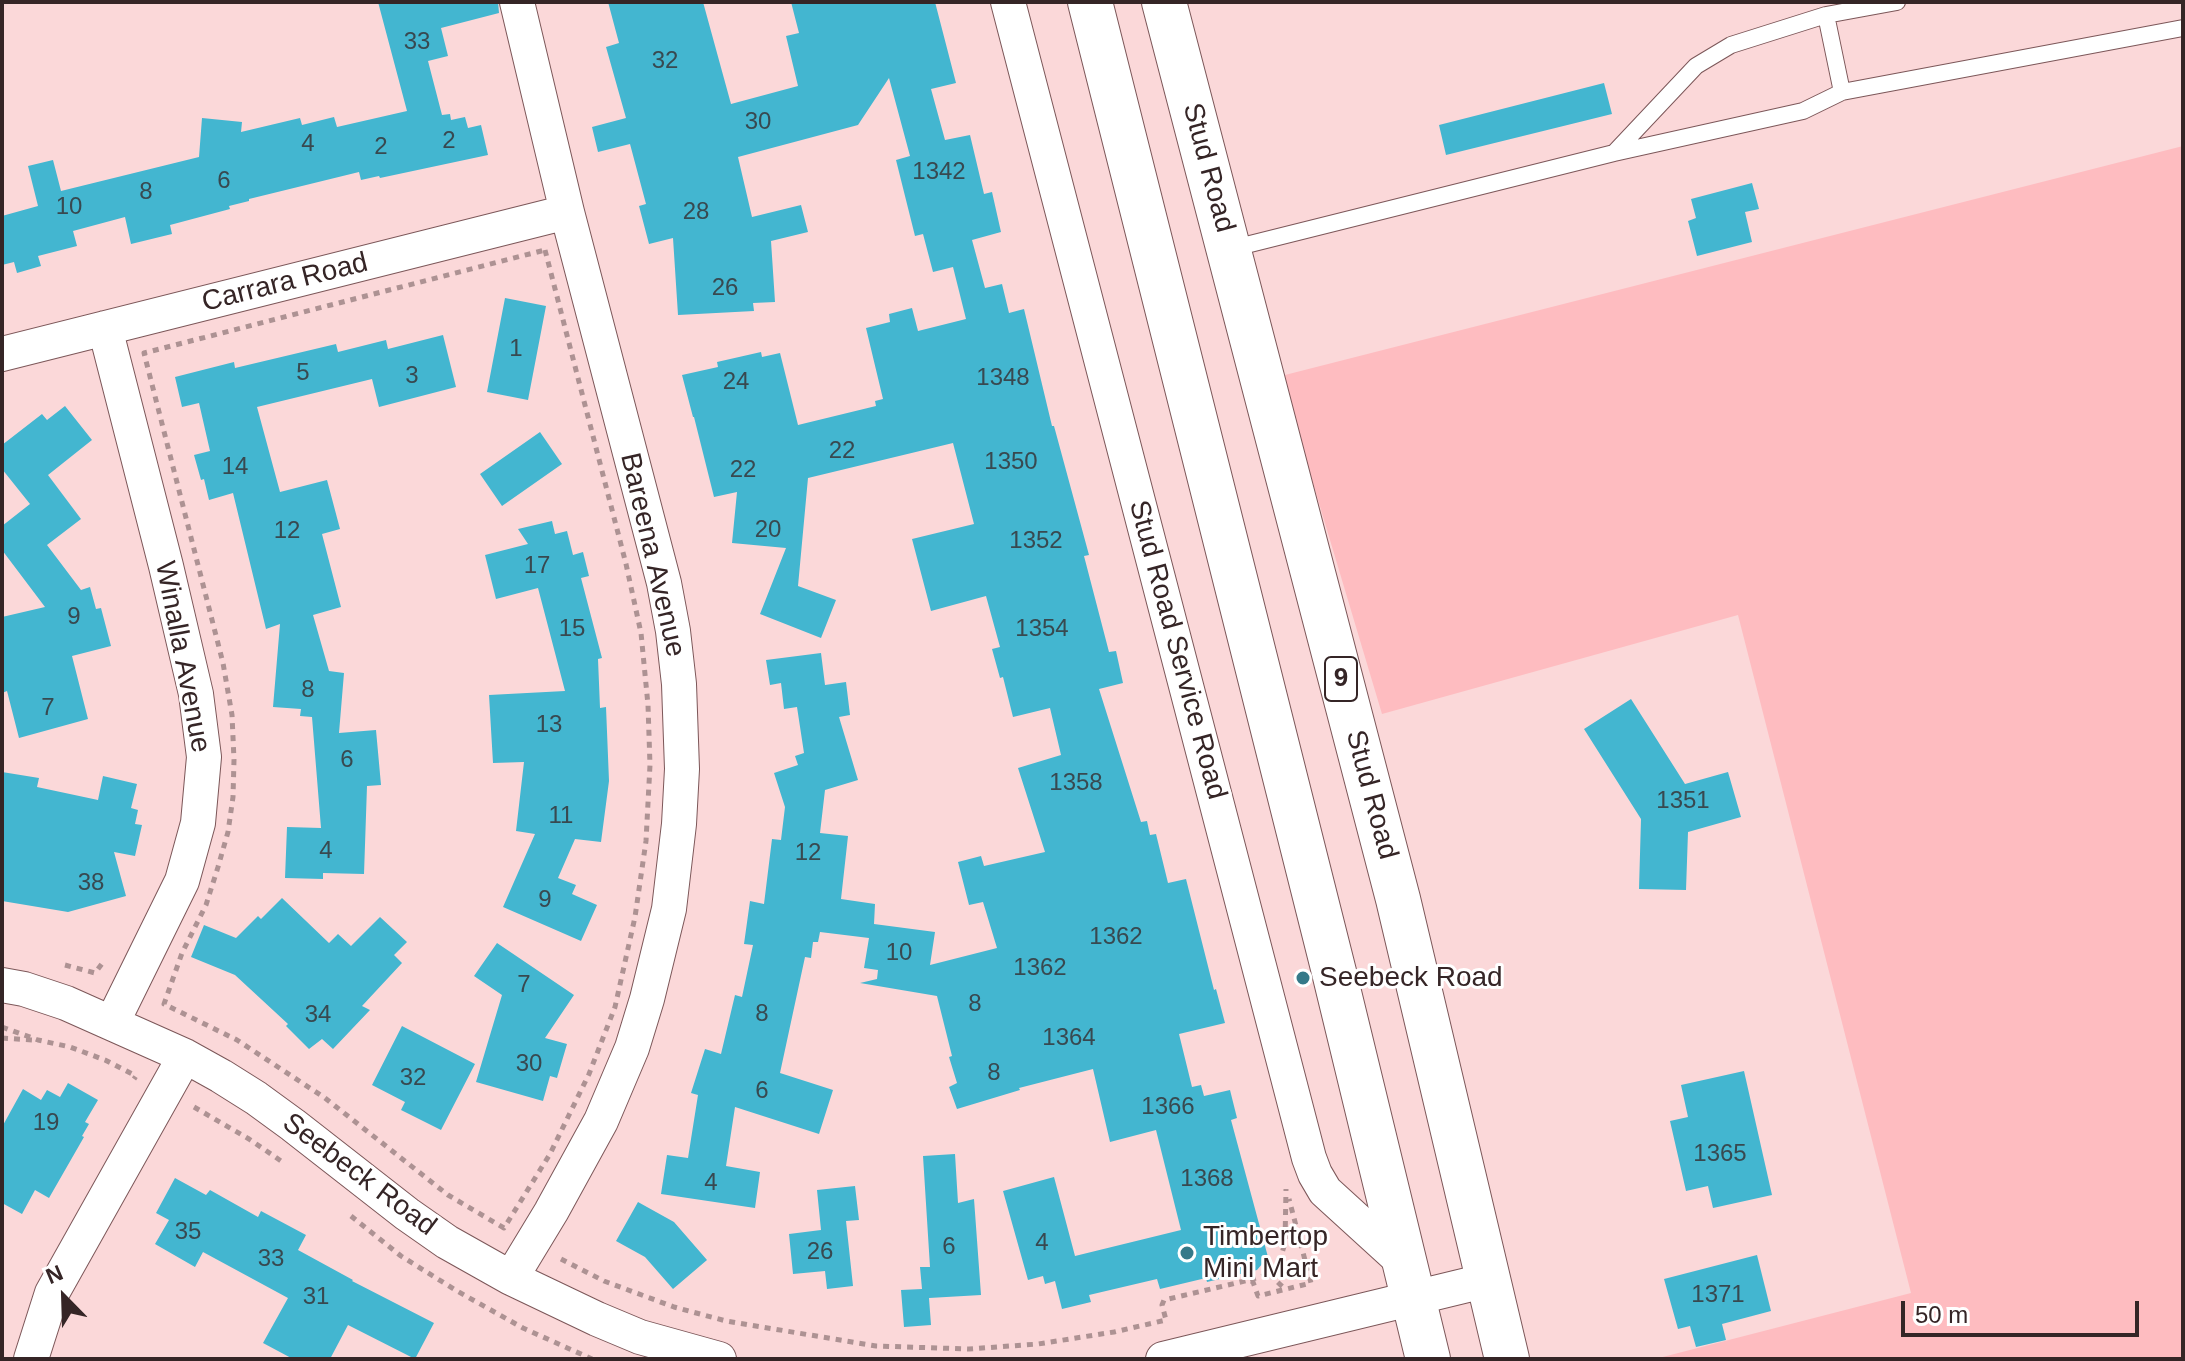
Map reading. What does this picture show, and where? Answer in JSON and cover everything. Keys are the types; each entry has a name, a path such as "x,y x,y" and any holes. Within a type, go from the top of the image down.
{"highway":[{"path":"1090,2 1330,956 1416,1323"},
{"name":"Stud Road","path":"1164,2 1398,899 1507,1359"}],"street":[{"name":"Bareena Avenue","path":"511,1278 601,1121 632,1048 669,909 682,769 679,684 664,583 567,212 517,2"},
{"name":"Stud Road Service Road","path":"1008,2 1309,1158 1325,1191 1416,1323"},
{"name":"Carrara Road","path":"2,354 567,212"},
{"name":"Winalla Avenue","path":"105,328 173,594 196,694 204,757 198,823 182,881 112,1023"},
{"name":"Seebeck Road","path":"2,985 66,1003 185,1056 269,1107 447,1242 511,1278 597,1319 636,1348 719,1359"},
{"path":"31,1359 52,1293 185,1056"},
{"path":"1163,1359 1416,1323 1488,1280"}],"lane":[{"path":"1614,153 1696,66 1731,45 1826,15 1897,2"},
{"path":"1826,15 1842,92"},
{"path":"1229,250 1614,153 1803,111 1842,92 2183,28"}],"path":[{"path":"164,1004 237,1040 325,1098 448,1195 504,1228 550,1154 589,1074 615,1007 646,841 650,765 648,705 638,619 545,250"},
{"path":"95,973 108,956"},
{"path":"2,1027 70,1047 136,1076"},
{"path":"2,1038 38,1040"},
{"path":"558,1258 604,1281 674,1307 726,1321 876,1346 969,1349 1038,1344 1166,1320 1162,1305 1164,1300 1269,1274 1278,1266 1285,1243 1286,1188"},
{"path":"1269,1274 1285,1289"},
{"path":"1249,1280 1253,1282 1258,1296 1311,1283"}],"shaded area":[{"path":"2183,146 2183,1359 1655,1359 1911,1293 1738,615 1382,714 1281,376"}],"building":[{"path":"378,2 498,2 499,13 441,28 448,56 428,61 442,115 450,114 451,120 465,117 468,128 481,125 488,155 380,178 361,180 359,172 249,199 229,206 230,209 170,225 172,234 131,244 125,217 73,231 77,246 38,256 41,266 17,273 14,262 2,265 2,216 38,206 28,166 53,160 61,191 199,157 202,118 242,122 241,132 300,118 302,125 334,117 337,127 407,111"},
{"path":"608,2 703,2 731,104 798,86 786,36 799,33 791,2 935,2 956,83 931,89 945,140 970,135 984,194 992,192 1001,232 972,240 985,288 1002,284 1009,313 1024,309 1052,426 1089,555 1084,556 1109,652 1116,651 1123,683 1099,689 1141,822 1147,821 1150,835 1156,834 1168,883 1186,879 1225,1023 1179,1034 1192,1087 1201,1085 1204,1096 1230,1090 1237,1118 1231,1120 1268,1257 1257,1270 1160,1289 1157,1279 1089,1295 1091,1302 1062,1309 1055,1281 1045,1284 1043,1276 1028,1280 1003,1191 1054,1177 1075,1256 1181,1230 1156,1130 1110,1142 1093,1069 1019,1088 957,1109 949,1087 957,1083 937,996 860,983 877,979 878,970 864,968 869,938 820,932 818,942 813,942 811,958 805,957 780,1073 833,1090 819,1134 735,1107 726,1166 760,1172 755,1208 661,1194 667,1155 688,1158 698,1095 691,1093 705,1049 721,1054 735,995 742,997 753,945 744,944 750,901 764,904 772,839 781,840 785,807 774,773 798,765 795,756 804,753 797,707 784,709 781,683 770,685 766,660 821,653 825,685 846,682 850,715 839,717 858,780 825,790 820,833 848,836 841,899 875,904 874,924 935,932 930,965 997,948 983,902 969,905 958,862 981,856 984,866 1045,852 1018,768 1061,755 1050,708 1013,717 992,649 1000,647 986,596 931,611 912,539 974,524 953,443 808,478 798,586 836,600 821,638 760,614 786,548 732,543 737,492 714,497 682,375 718,367 717,362 761,352 762,357 780,353 798,425 876,406 875,401 883,399 866,328 890,322 889,314 912,308 918,331 966,319 953,267 933,272 923,234 915,236 896,160 910,156 889,78 858,125 738,157 752,217 801,205 808,232 771,241 775,302 753,303 754,311 678,315 673,238 649,244 639,206 646,204 630,144 598,152 592,127 626,118 606,47 619,43"},
{"path":"1604,83 1612,114 1446,155 1439,125"},
{"path":"1752,183 1759,209 1745,212 1752,242 1697,256 1688,221 1696,218 1691,199"},
{"path":"505,298 546,306 528,400 487,392"},
{"path":"443,335 456,387 379,407 372,379 257,407 280,492 327,480 340,529 322,534 341,607 313,615 329,671 344,673 339,733 376,730 381,785 367,786 364,874 323,873 323,879 285,878 287,827 321,828 312,717 300,716 301,709 273,707 280,624 266,629 233,493 209,500 194,455 210,451 199,403 182,407 175,377 234,362 235,368 336,344 338,352 386,340 388,349"},
{"path":"65,406 92,440 48,475 81,519 47,545 81,590 90,587 96,609 101,608 111,646 72,656 88,719 19,738 7,691 2,693 2,617 45,607 2,550 2,526 30,504 2,469 2,445 42,414 47,420"},
{"path":"540,432 562,464 502,506 480,474"},
{"path":"552,521 555,534 567,531 573,555 583,552 589,576 581,578 602,658 598,659 600,708 606,707 609,781 601,842 575,839 558,878 576,885 572,894 597,905 581,941 503,907 535,834 516,831 524,762 493,763 489,695 565,691 538,588 496,599 485,555 528,544 518,529"},
{"path":"1631,699 1685,784 1728,772 1741,817 1688,832 1686,890 1639,889 1641,819 1584,729"},
{"path":"2,772 39,778 37,787 98,800 103,776 137,784 131,808 138,810 135,824 142,825 135,856 114,852 126,896 68,912 2,901"},
{"path":"282,898 329,943 338,934 351,946 380,917 407,942 394,955 402,963 362,1006 370,1010 333,1049 322,1039 309,1049 286,1026 288,1024 235,975 191,957 204,925 236,938"},
{"path":"497,943 574,995 545,1038 567,1044 557,1078 550,1076 543,1101 476,1082 502,995 474,976"},
{"path":"402,1026 475,1064 441,1130 401,1110 405,1102 372,1085"},
{"path":"1744,1071 1772,1195 1713,1208 1708,1186 1686,1191 1670,1121 1688,1117 1681,1085"},
{"path":"68,1083 98,1100 85,1122 89,1124 84,1137 49,1198 35,1190 22,1214 2,1203 2,1127 23,1089 41,1100 47,1090 60,1097"},
{"path":"955,1154 958,1203 974,1199 981,1295 929,1298 931,1325 904,1327 901,1290 922,1289 920,1267 930,1267 923,1156"},
{"path":"175,1178 206,1195 210,1190 258,1217 261,1211 306,1235 298,1250 434,1323 415,1359 348,1325 330,1359 293,1359 263,1343 288,1298 203,1252 195,1267 155,1244 169,1220 156,1213"},
{"path":"855,1186 859,1220 846,1221 853,1286 827,1289 825,1271 793,1274 789,1234 821,1230 817,1190"},
{"path":"638,1202 674,1222 707,1260 673,1289 645,1257 616,1241"},
{"path":"1757,1255 1771,1311 1722,1324 1726,1340 1696,1347 1690,1326 1678,1329 1664,1279"}],"place":[{"name":"Seebeck Road","path":"1303,978"},
{"name":"Timbertop Mini Mart","path":"1187,1253"}]}
